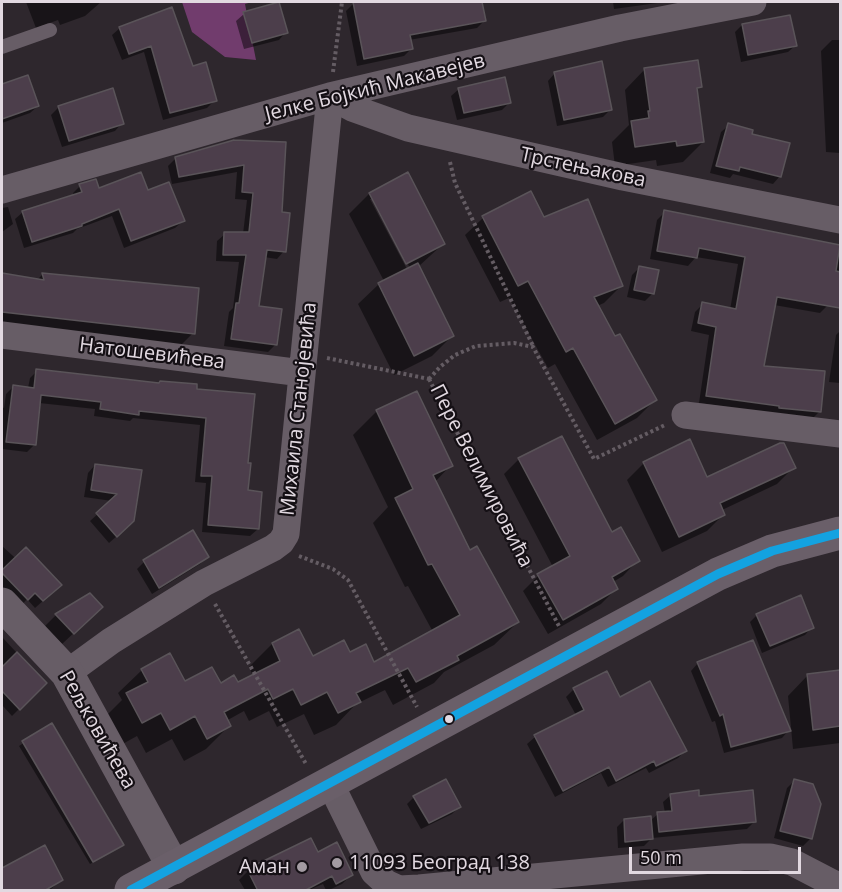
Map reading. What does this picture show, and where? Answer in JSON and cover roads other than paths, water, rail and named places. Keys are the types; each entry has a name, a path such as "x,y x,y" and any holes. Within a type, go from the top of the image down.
{"main road":[{"path":"131,891 718,574 772,551 840,533"}],"street":[{"name":"Јелке Бојкић Макавејев","path":"2,190 330,96 620,28 753,2"},
{"name":"Трстењакова","path":"330,96 352,108 397,124 444,136 623,177 840,220"},
{"name":"Михаила Станојевића","path":"67,673 111,641 204,583 273,548 281,542 288,529 330,96"},
{"name":"Натошевићева","path":"2,335 303,363"},
{"path":"685,415 840,434"},
{"name":"Рељковићева","path":"2,604 67,673 174,868"},
{"path":"325,786 374,872 386,883 399,889 761,857 792,862 840,887"}],"lane":[{"path":"2,47 50,30"}],"place":[{"name":"11093 Београд 138","path":"337,863"},
{"name":"Аман","path":"302,867"}]}
